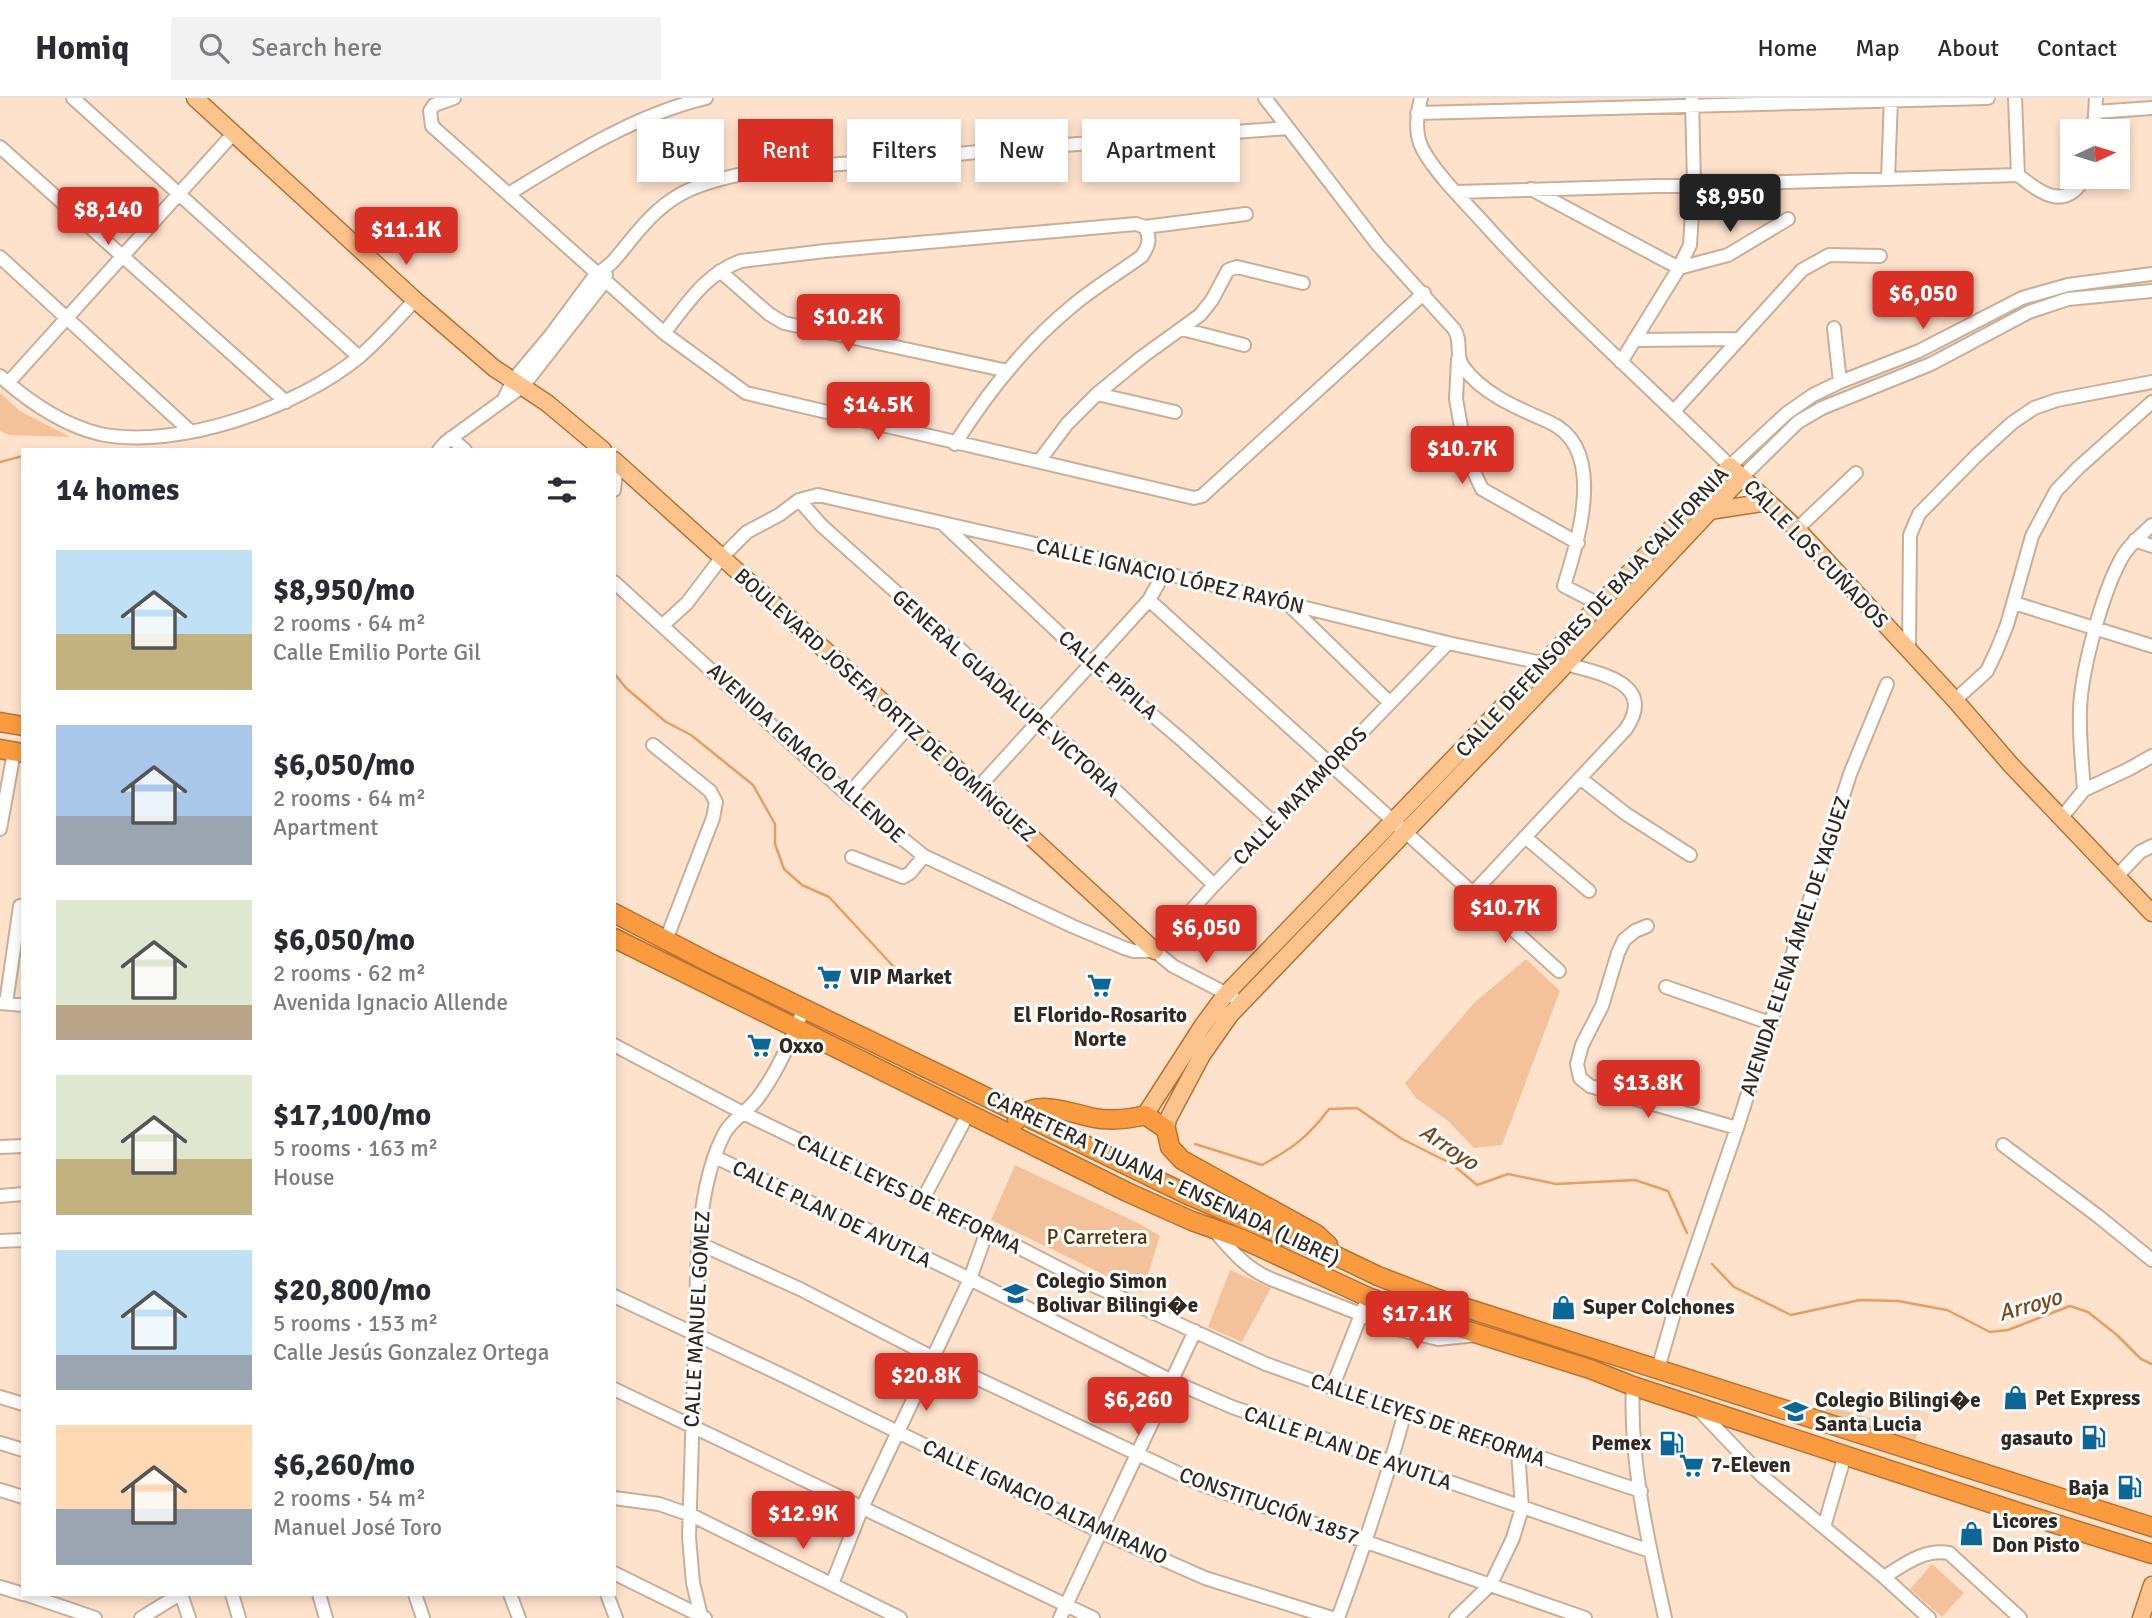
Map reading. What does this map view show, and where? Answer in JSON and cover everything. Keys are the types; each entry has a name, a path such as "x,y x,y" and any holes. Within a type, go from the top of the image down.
{"highway":[{"path":"0,722 21,726"},
{"name":"CARRETERA TIJUANA - ENSENADA (LIBRE)","path":"616,914 1188,1195 1328,1252 1378,1276 1438,1299 2152,1527"},
{"name":"CARRETERA TIJUANA - ENSENADA (LIBRE)","path":"616,940 1127,1192 1240,1238 1368,1297 2152,1554"},
{"path":"917,1089 935,1085 1006,1119 1017,1120 1031,1109 1045,1107 1102,1119 1145,1115 1166,1129 1170,1147 1182,1160 1317,1234 1328,1245 1328,1252 1320,1262 1312,1261 1258,1236 1248,1234 1240,1238"},
{"path":"1585,1345 1590,1369"}],"main road":[{"path":"195,98 415,300 494,368 559,412 601,448"},
{"name":"BOULEVARD JOSEFA ORTIZ DE DOMÍNGUEZ","path":"616,461 1155,951"},
{"name":"CALLE LOS CUÑADOS","path":"1736,472 1797,529 1955,700 2011,765 2152,913"},
{"name":"CALLE DEFENSORES DE BAJA CALIFORNIA","path":"1145,1115 1226,994 1338,889 1567,664 1709,511 1736,472"},
{"name":"CALLE DEFENSORES DE BAJA CALIFORNIA","path":"1399,827 1542,663 1736,472"},
{"path":"1709,511 1768,502"},
{"path":"1542,663 1555,676"},
{"name":"CALLE DEFENSORES DE BAJA CALIFORNIA","path":"1166,1129 1168,1119 1202,1055 1223,1024 1338,889"},
{"path":"2141,1618 2152,1585"}],"street":[{"path":"73,98 359,356"},
{"path":"454,98 435,104 430,111 432,126 603,275 664,333 746,393 955,444 1040,460 1198,498 1424,293"},
{"path":"510,193 596,141 659,113 706,98"},
{"path":"1265,98 1378,244 1424,293 1459,336 1456,398 1466,456 1482,489 1578,542"},
{"name":"CALLE LOS CUÑADOS","path":"1421,98 1417,129 1423,150 1456,192 1529,272 1736,472"},
{"path":"1417,113 1693,102 1988,98"},
{"path":"2015,98 2018,174"},
{"path":"2095,119 2096,98"},
{"path":"1888,179 1891,100"},
{"path":"1621,362 1679,268 1690,245 1694,184 1693,102"},
{"path":"2096,112 2152,108"},
{"path":"441,448 504,399 645,223 671,199 712,181 765,172 856,163 1289,128"},
{"path":"233,134 68,318 4,379 47,411 98,433 127,438 158,437 190,431 247,418 286,402 319,384 359,356 415,300"},
{"path":"0,147 286,402"},
{"path":"1456,192 2018,174 2047,196 2057,197 2076,189"},
{"path":"1530,188 1679,268 1728,254 1788,219"},
{"path":"664,333 705,281 741,261 1123,226 1145,227 1247,214"},
{"path":"955,444 1008,370 1072,306 1142,256 1149,244 1145,227"},
{"path":"1674,411 1802,270 1829,255 1880,256"},
{"path":"0,257 190,431"},
{"path":"1040,460 1067,424 1097,394 1206,308 1232,268 1303,283"},
{"path":"720,271 769,314 784,323 1008,370"},
{"name":"CALLE DEFENSORES DE BAJA CALIFORNIA","path":"1736,472 1787,413 1813,394 1889,364 2022,298 2068,285 2152,274"},
{"name":"CALLE DEFENSORES DE BAJA CALIFORNIA","path":"1736,472 1798,422 1822,408 1931,365 2029,312 2068,299 2152,290"},
{"path":"2022,298 2029,312"},
{"path":"1834,328 1840,382"},
{"path":"1182,329 1244,345"},
{"path":"1634,340 1740,339"},
{"path":"1458,359 1472,377 1502,399 1566,432 1580,453 1584,491 1578,542 1564,586 1599,604"},
{"path":"1889,364 1894,381"},
{"path":"1909,651 1910,535 1919,514 1977,454 2012,423 2034,408 2057,400 2152,382"},
{"path":"1097,394 1175,412"},
{"path":"1955,700 1987,671 2014,603 2032,536 2056,491 2152,402"},
{"path":"1787,413 1798,422"},
{"path":"451,438 463,448"},
{"path":"1797,529 1856,473"},
{"name":"CALLE IGNACIO LÓPEZ RAYÓN","path":"799,500 809,496 829,496 1542,663"},
{"path":"663,625 695,594 722,556 747,532 779,515 799,500"},
{"name":"GENERAL GUADALUPE VICTORIA","path":"799,500 822,526 1082,758 1214,885"},
{"name":"CALLE PÍPILA","path":"943,524 1092,664 1184,741 1275,824"},
{"path":"2084,790 2080,708 2083,678 2096,628 2120,559 2152,525"},
{"path":"2135,540 2152,546"},
{"path":"978,788 1149,600 1164,573"},
{"name":"AVENIDA IGNACIO ALLENDE","path":"616,584 848,795 924,856 1124,948 1155,951 1173,966 1242,1001"},
{"path":"1149,600 1559,971"},
{"path":"1287,603 1390,703"},
{"path":"2014,603 2152,646"},
{"name":"CALLE MATAMOROS","path":"1155,951 1214,885 1448,643"},
{"path":"1472,894 1626,729 1632,719 1636,708 1634,697 1627,686 1619,680 1567,664"},
{"name":"AVENIDA ELENA ÁMEL DE YAGUEZ","path":"1658,1369 1676,1306 1737,1128 1850,774 1887,684"},
{"path":"848,795 909,726"},
{"path":"653,745 710,791 716,802 713,818 666,940"},
{"path":"0,829 12,751"},
{"path":"2062,817 2084,790 2152,756"},
{"path":"1580,778 1626,814 1690,855"},
{"path":"1525,837 1588,891"},
{"path":"2117,876 2140,852 2152,846"},
{"path":"852,857 903,877 910,873 924,856"},
{"path":"20,906 3,1003 21,1005"},
{"path":"1647,926 1635,930 1624,940 1618,953 1602,1006 1582,1045 1577,1064 1580,1078 1590,1086 1737,1128"},
{"path":"1666,988 1770,1023"},
{"name":"CALLE MANUEL GOMEZ","path":"703,1617 688,1537 691,1515 698,1243 703,1200 724,1133 731,1122 759,1097 804,1008"},
{"name":"CALLE LEYES DE REFORMA","path":"616,1046 743,1113 1084,1281 1266,1364 1641,1491"},
{"path":"922,1201 968,1114"},
{"path":"2003,1145 2152,1260"},
{"path":"0,1147 21,1146"},
{"name":"CALLE PLAN DE AYUTLA","path":"715,1157 970,1279 1172,1381 1231,1407 1650,1551"},
{"path":"0,1196 21,1194"},
{"path":"1213,1229 1253,1271 1361,1315 1401,1330 1438,1339 1478,1335"},
{"path":"832,1584 862,1507 970,1279 987,1231"},
{"path":"0,1241 21,1240"},
{"name":"CONSTITUCIÓN 1857","path":"698,1243 800,1289 932,1357 1203,1485 1585,1618"},
{"name":"CALLE IGNACIO ALTAMIRANO","path":"616,1297 1101,1532 1205,1578 1332,1618"},
{"path":"1332,1388 1368,1297"},
{"path":"1063,1612 1195,1331"},
{"path":"1633,1386 1632,1434 1650,1551 1665,1618"},
{"path":"616,1390 862,1507 1063,1612 1093,1618"},
{"path":"0,1397 21,1403"},
{"path":"1694,1405 1762,1476 1929,1618"},
{"path":"1338,1618 1392,1463 1405,1412"},
{"path":"0,1443 21,1449"},
{"path":"1456,1618 1491,1584 1513,1538 1522,1508 1518,1451"},
{"path":"1824,1527 1845,1455"},
{"path":"0,1490 21,1496"},
{"path":"616,1498 659,1504 691,1515 900,1618"},
{"path":"1884,1577 1924,1553 1949,1553 2020,1618"},
{"path":"616,1574 703,1617"},
{"path":"0,1587 21,1593"},
{"path":"30,1596 95,1618"},
{"path":"141,1618 178,1596"},
{"path":"182,1596 188,1618"},
{"path":"233,1596 239,1618"},
{"path":"320,1596 326,1618"},
{"path":"416,1596 423,1618"},
{"path":"511,1596 519,1618"},
{"path":"608,1596 616,1618"}],"shaded area":[{"path":"1862,1388 1929,1414 1925,1430 1852,1405"}],"green space":[{"path":"0,393 20,411 70,437 9,435 0,431"},
{"path":"1526,959 1560,991 1502,1145 1474,1148 1448,1121 1416,1098 1405,1083 1474,1003"},
{"name":"P Carretera","path":"1015,1165 1160,1236 1142,1293 991,1220"},
{"path":"1230,1270 1271,1288 1242,1342 1208,1327"},
{"path":"1827,1406 1918,1431 1915,1441 1824,1414"},
{"path":"1932,1564 1964,1593 1942,1617 1910,1589"}],"waterway":[{"path":"0,462 21,457"},
{"path":"616,676 626,688 666,722 691,735 753,785 775,824 775,844 784,869 802,885 829,897 893,966 915,978"},
{"name":"Arroyo","path":"1195,1144 1262,1165 1299,1141 1329,1109 1357,1108 1402,1139 1452,1164 1477,1185 1508,1174 1556,1184 1635,1180 1668,1191 1687,1233"},
{"name":"Arroyo","path":"1712,1264 1734,1287 1791,1315 1860,1300 1898,1301 1947,1310 1990,1332 2008,1330 2070,1306 2088,1312 2141,1359 2152,1364"}],"place":[{"name":"VIP Market","path":"830,977"},
{"name":"El Florido-Rosarito Norte","path":"1100,986"},
{"name":"Oxxo","path":"759,1046"},
{"name":"Colegio Simon Bolivar Bilingi�e","path":"1016,1293"},
{"name":"Super Colchones","path":"1563,1307"},
{"name":"Pet Express","path":"2015,1398"},
{"name":"Colegio Bilingi�e Santa Lucia","path":"1795,1412"},
{"name":"gasauto","path":"2093,1438"},
{"name":"Pemex","path":"1671,1443"},
{"name":"7-Eleven","path":"1691,1465"},
{"name":"Baja","path":"2129,1488"},
{"name":"Licores Don Pisto","path":"1972,1533"}]}
